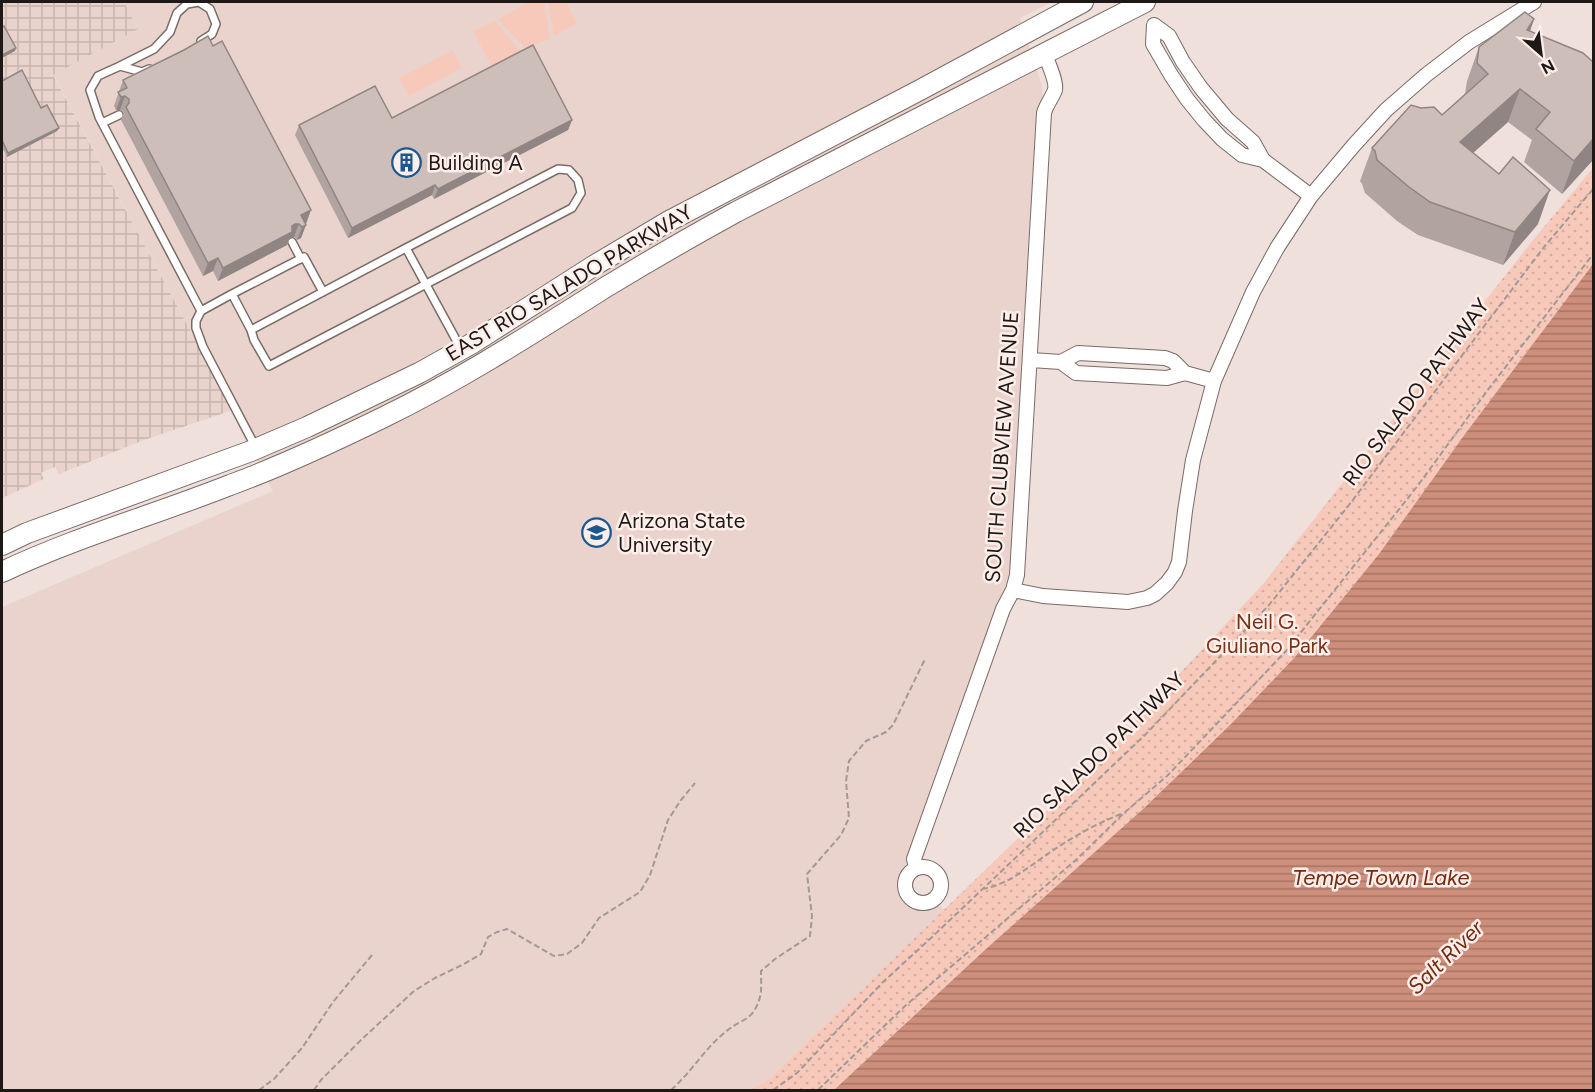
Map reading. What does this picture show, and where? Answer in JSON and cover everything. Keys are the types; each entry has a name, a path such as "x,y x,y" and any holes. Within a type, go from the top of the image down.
{"main road":[{"name":"EAST RIO SALADO PARKWAY","path":"2,545 27,533 256,448 370,397 462,350 669,221 1083,2"},
{"name":"EAST RIO SALADO PARKWAY","path":"2,572 35,556 231,485 317,449 385,417 483,364 681,241 1143,2"}],"street":[{"path":"1143,2 1154,25 1169,36 1183,63 1227,119 1253,142 1263,160 1311,196"},
{"path":"1013,590 1043,596 1128,602 1147,598 1167,583 1179,562 1193,460 1214,381 1253,292 1277,248 1311,196 1386,110 1426,75 1513,7 1534,2"},
{"name":"SOUTH CLUBVIEW AVENUE","path":"916,867 914,859 1017,575 1044,112 1055,89 1044,53"},
{"path":"1030,360 1061,362 1078,353 1165,358 1185,373 1214,381"},
{"path":"1061,362 1076,373 1167,378 1185,373"}],"lane":[{"path":"194,46 212,34 216,24 210,9 199,2 187,4 177,13 170,32 154,49 98,76 90,90 102,123 201,311"},
{"path":"120,66 142,72 159,65"},
{"path":"102,123 118,115"},
{"path":"232,294 269,366 572,208 581,193 578,180 569,170 558,169 251,330"},
{"path":"292,242 301,258 304,257 323,292"},
{"path":"406,248 462,350"},
{"path":"256,448 204,347 196,328 196,321 201,311 301,258"}],"path":[{"name":"RIO SALADO PATHWAY","path":"773,1090 797,1073 882,983 1145,735 1269,605 1349,506 1544,247 1593,188"},
{"path":"818,1090 905,1006 1077,859 1124,813 1167,776 1287,651 1416,488 1593,253"},
{"path":"671,1090 684,1079 708,1047 752,1015 760,1000 761,971 810,936 812,916 807,874 841,835 849,818 846,781 849,761 866,741 885,732 893,725 925,659"},
{"path":"314,1090 361,1040 414,991 481,954 488,937 497,932 507,929 554,956 567,954 582,942 599,918 640,892 650,875 668,820 695,783"},
{"path":"981,889 994,887 1101,822 1124,813"},
{"path":"259,1090 274,1079 302,1048 333,1002 372,955"}],"shaded area":[{"path":"2,2 124,2 138,29 53,75 233,410 144,440 59,474 55,467 41,473 44,479 2,498"},
{"name":"Arizona State University","path":"124,2 1052,2 1020,18 1042,86 1044,113 1017,575 916,867 906,876 904,882 911,899 923,903 934,899 944,910 769,1079 751,1090 2,1090 2,607 273,491 239,428 233,410 53,74 138,29"}],"green space":[{"path":"529,2 544,2 550,38 526,49 498,19"},
{"path":"548,2 566,2 577,23 554,36"},
{"path":"495,21 521,52 492,67 473,31"},
{"path":"453,50 462,68 409,96 399,78"},
{"name":"Neil G. Giuliano Park","path":"1593,168 1593,264 1465,434 1379,554 1295,657 1231,724 1142,810 987,948 834,1090 751,1090 769,1079 1100,759 1264,583 1529,245"}],"water":[{"name":"Tempe Town Lake","path":"1593,264 1593,1090 834,1090 987,948 1142,810 1231,724 1295,657 1379,554 1465,434"}],"building":[{"path":"1525,12 1534,19 1527,30 1583,53 1593,62 1593,139 1574,161 1536,129 1550,112 1520,89 1460,142 1499,174 1513,157 1550,190 1515,232 1430,202 1377,160 1372,148 1411,105 1421,108 1434,107 1442,115 1488,74 1477,63 1479,47"},
{"path":"4,26 16,48 2,55 2,27"},
{"path":"208,36 213,46 222,41 311,210 301,215 306,225 302,227 295,224 292,226 292,232 223,268 218,258 208,263 126,107 129,99 125,96 121,97 118,92 127,88 123,80"},
{"name":"Building A","path":"533,45 572,120 438,189 435,185 352,228 299,125 375,86 392,118"},
{"path":"22,70 41,108 47,105 59,128 8,153 2,140 2,81"}],"place":[{"name":"Building A","path":"407,163"},
{"name":"Arizona State University","path":"597,533"}],"water label":[{"name":"Salt River","path":"1445,957"}]}
